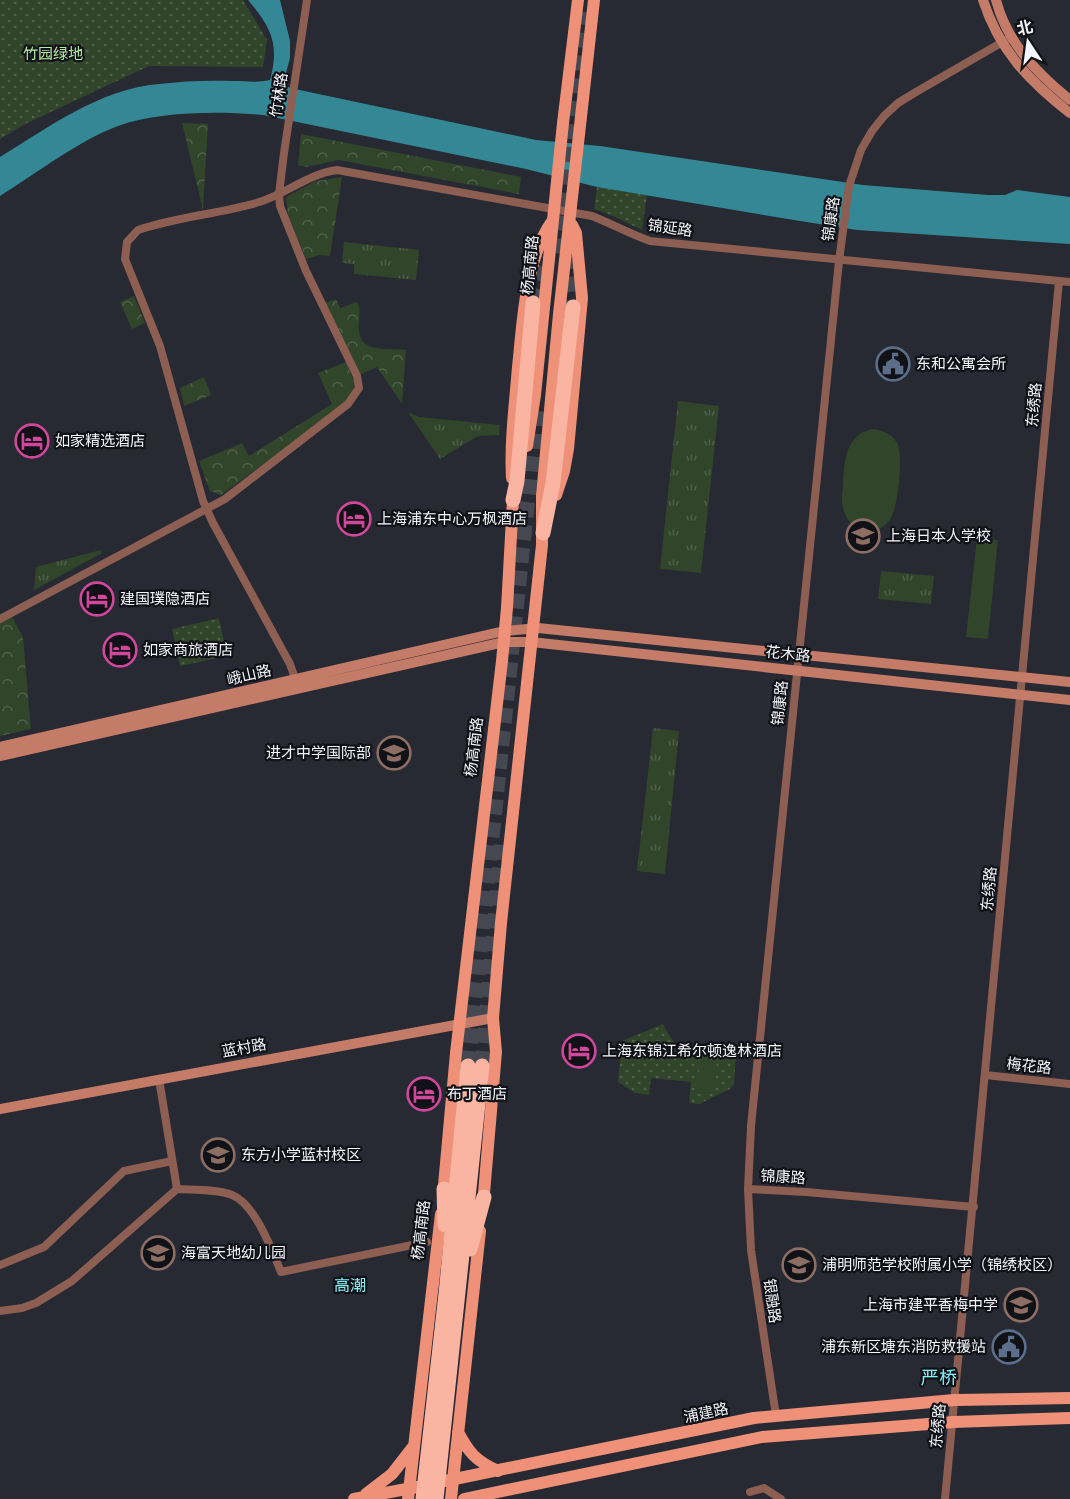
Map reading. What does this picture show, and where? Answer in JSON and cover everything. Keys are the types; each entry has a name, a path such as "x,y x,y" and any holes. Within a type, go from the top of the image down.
{"highway":[{"path":"513,500 517,481 533,303"},
{"path":"543,533 553,483 573,307"},
{"name":"杨高南路","path":"436,1499 452,1295 475,1066"},
{"path":"444,1189 452,1295"},
{"path":"452,1295 484,1197"},
{"name":"杨高南路","path":"423,1499 452,1295"}],"main road":[{"name":"杨高南路","path":"408,1494 444,1189 504,637 513,500 524,465 535,395 578,0"},
{"path":"451,1499 484,1197 496,1052 493,1018 501,923 543,533 542,495 559,314 594,0"},
{"path":"513,500 511,441 526,293 544,232 553,219"},
{"path":"543,533 553,508 566,460 582,298 576,233 570,222"},
{"name":"浦建路","path":"358,1498 408,1494 452,1480 754,1418 954,1400 1070,1398"},
{"path":"464,1499 495,1495 762,1437 954,1422 1070,1418"},
{"path":"458,1432 470,1453 498,1471"},
{"path":"358,1498 392,1474 414,1447"}],"street":[{"name":"竹林路","path":"207,510 338,414 354,398 359,388 357,376 282,216 279,194 307,0"},
{"path":"983,0 1028,76 1070,113"},
{"path":"996,0 1006,40 1070,100"},
{"name":"锦康路","path":"974,1207 748,1189 751,1126 798,654 839,261 849,186 861,150 872,131 898,103 1006,40"},
{"name":"锦延路","path":"207,510 168,368 127,268 125,250 127,243 138,230 258,203 323,172 351,171 592,216 650,241 1070,282"},
{"name":"东绣路","path":"945,1499 1059,281"},
{"path":"0,619 207,510 290,664 297,683"},
{"name":"花木路","path":"504,637 533,628 1070,682"},
{"name":"花木路","path":"504,637 531,642 1070,700"},
{"name":"峨山路","path":"0,747 504,637"},
{"name":"峨山路","path":"0,756 297,683"},
{"name":"蓝村路","path":"0,1109 493,1018"},
{"name":"梅花路","path":"985,1075 1070,1084"},
{"path":"159,1079 177,1189"},
{"path":"0,1265 44,1247 124,1171 172,1161"},
{"path":"0,1311 22,1308 36,1303 72,1281 177,1189 229,1193 245,1203 266,1237 281,1272 427,1242"},
{"name":"银融路","path":"748,1189 752,1250 776,1416"},
{"path":"750,1492 764,1488 781,1499"}],"green space":[{"name":"竹园绿地","path":"0,0 243,0 267,40 263,67 149,66 25,124 0,139"},
{"path":"182,123 208,124 203,210"},
{"path":"301,134 521,177 519,194 339,160 306,167 298,165"},
{"path":"342,177 330,256 319,255 306,259 288,215 286,197 316,181"},
{"path":"597,187 647,195 642,230 594,209"},
{"path":"344,242 419,250 416,280 354,274 354,264 342,263"},
{"path":"134,296 145,323 132,329 120,302"},
{"path":"336,299 340,308 357,302 359,332 366,344 380,349 406,350 402,404 377,367 357,376 322,304"},
{"path":"346,362 355,384 351,396 327,418 221,495 210,491 199,461 242,443 249,456 332,404 318,373"},
{"path":"204,377 211,395 184,406 180,388"},
{"path":"678,401 719,406 701,573 660,569"},
{"path":"408,412 419,417 500,425 499,435 478,436 440,459"},
{"path":"874,429 887,433 897,443 900,459 899,483 895,506 889,521 881,528 865,531 851,523 846,516 842,498 843,477 846,456 855,438 863,432"},
{"path":"977,538 998,540 988,639 966,637"},
{"path":"101,550 102,553 34,590 36,567"},
{"path":"881,571 934,576 931,604 878,599"},
{"path":"10,613 23,637 31,729 0,736 0,619"},
{"path":"219,618 227,656 180,666 172,629"},
{"path":"653,728 679,731 665,874 637,871"},
{"path":"663,1024 669,1036 684,1050 703,1055 736,1053 734,1084 730,1089 699,1104 689,1103 691,1082 651,1078 649,1095 635,1093 618,1082 622,1041"},
{"path":"700,1060 717,1061 714,1094 697,1093"}],"water":[{"path":"248,0 280,0 290,41 290,58 283,84 290,88 536,140 600,146 863,185 988,195 1005,195 1017,190 1070,197 1070,244 857,230 597,187 526,169 263,115 246,114 171,115 152,117 118,126 73,149 0,196 0,157 56,122 96,101 137,87 159,84 270,80 274,56 271,37 263,19"}],"tunnel":[{"path":"555,253 582,12"},
{"path":"568,254 573,307"},
{"path":"533,303 547,258"},
{"path":"468,1066 537,411"},
{"path":"482,1066 502,839"}],"place":[{"name":"东和公寓会所","path":"893,364"},
{"name":"如家精选酒店","path":"32,441"},
{"name":"上海浦东中心万枫酒店","path":"354,519"},
{"name":"上海日本人学校","path":"863,536"},
{"name":"建国璞隐酒店","path":"97,599"},
{"name":"如家商旅酒店","path":"120,650"},
{"name":"进才中学国际部","path":"394,753"},
{"name":"上海东锦江希尔顿逸林酒店","path":"579,1051"},
{"name":"布丁酒店","path":"424,1094"},
{"name":"东方小学蓝村校区","path":"218,1155"},
{"name":"海富天地幼儿园","path":"158,1253"},
{"name":"浦明师范学校附属小学（锦绣校区）","path":"799,1265"},
{"name":"上海市建平香梅中学","path":"1021,1305"},
{"name":"浦东新区塘东消防救援站","path":"1009,1347"}],"district":[{"name":"高潮","path":"350,1285"},
{"name":"严桥","path":"939,1378"}]}
